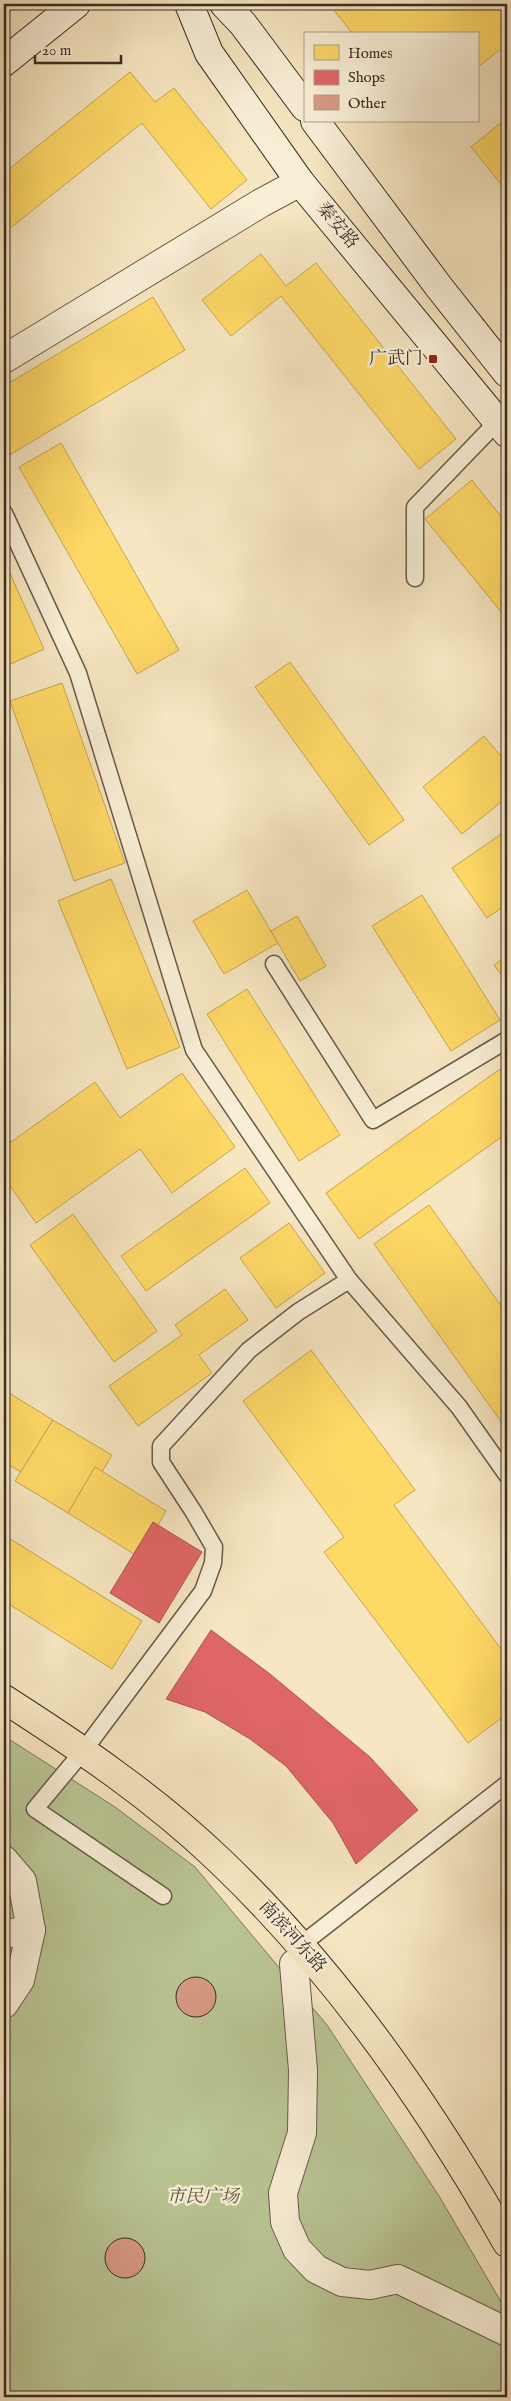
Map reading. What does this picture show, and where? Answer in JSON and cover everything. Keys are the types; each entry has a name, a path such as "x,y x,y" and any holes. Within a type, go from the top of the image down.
{"highway":[{"name":"南滨河东路","path":"4,1699 84,1750 154,1803 217,1858 267,1908 297,1955 374,2034 453,2152 507,2243"}],"main road":[{"path":"4,62 76,4"},
{"name":"秦安路","path":"189,4 209,52 300,182 502,427"},
{"path":"224,4 243,24 304,106"},
{"path":"316,122 439,287 507,373"},
{"path":"4,359 261,203 300,182"},
{"path":"4,1860 22,1881 31,1930 20,1980 4,2004"},
{"path":"4,1934 31,1930"},
{"path":"297,1955 303,2070 302,2133 283,2193 285,2222 296,2248 316,2269 342,2282 370,2285 398,2279 507,2332"}],"lane":[{"path":"415,578 415,508 502,427"},
{"path":"4,513 78,673 194,1050 349,1280 459,1407 507,1474"},
{"path":"274,964 373,1120 507,1040"},
{"path":"163,1896 35,1809 84,1750 203,1591 213,1563 214,1546 161,1462 161,1446 249,1350 298,1312 349,1280"},
{"path":"297,1955 507,1784"}],"green space":[{"name":"市民广场","path":"4,1736 115,1807 195,1867 327,2025 439,2196 507,2312 507,2397 4,2397"}],"building: Homes":[{"path":"329,4 507,4 507,44 478,67 478,32 351,32"},
{"path":"130,72 155,102 174,88 247,180 211,209 142,123 4,233 4,173"},
{"path":"507,118 507,185 504,188 471,147"},
{"path":"261,254 286,286 316,263 456,439 419,469 281,296 231,336 202,300"},
{"path":"153,297 185,350 6,457 4,454 4,386"},
{"path":"61,443 179,650 137,674 19,467"},
{"path":"472,480 507,524 507,619 425,519"},
{"path":"4,560 44,649 4,667"},
{"path":"290,662 404,820 369,845 255,687"},
{"path":"62,683 125,863 74,881 10,701"},
{"path":"484,736 500,755 507,749 507,797 462,834 423,787"},
{"path":"507,830 507,904 487,918 452,868"},
{"path":"111,879 180,1047 127,1069 58,901"},
{"path":"247,890 278,943 224,974 193,921"},
{"path":"422,895 500,1020 451,1051 372,926"},
{"path":"297,916 326,966 300,981 271,931"},
{"path":"507,956 507,983 494,965"},
{"path":"247,989 340,1135 299,1161 207,1014"},
{"path":"500,1069 507,1080 507,1133 359,1239 326,1193"},
{"path":"182,1073 235,1147 172,1193 140,1149 36,1223 4,1177 4,1147 95,1082 120,1118"},
{"path":"245,1168 270,1203 146,1291 121,1256"},
{"path":"429,1205 507,1314 507,1430 374,1244"},
{"path":"73,1214 157,1331 114,1362 30,1245"},
{"path":"289,1223 325,1273 276,1308 240,1258"},
{"path":"225,1289 248,1320 199,1355 212,1373 138,1426 109,1386 182,1335 175,1325"},
{"path":"311,1350 415,1490 394,1505 507,1657 507,1714 468,1743 324,1552 344,1537 243,1401"},
{"path":"4,1390 53,1420 21,1472 4,1462"},
{"path":"53,1420 112,1455 102,1472 95,1467 68,1513 15,1481"},
{"path":"95,1467 166,1511 158,1525 153,1522 134,1554 68,1513"},
{"path":"4,1535 142,1621 112,1669 4,1601"}],"building: Shops":[{"path":"153,1522 202,1552 159,1623 110,1593"},
{"path":"211,1630 270,1674 370,1757 418,1810 356,1864 333,1823 286,1766 250,1739 205,1712 166,1699"}],"building: Other":[{"path":"200,1977 207,1980 213,1986 216,1997 215,2005 207,2014 200,2017 192,2017 185,2014 177,2005 176,1993 179,1986 188,1978"},
{"path":"121,2238 129,2238 136,2241 142,2247 145,2258 142,2269 136,2275 129,2278 121,2278 114,2275 108,2269 105,2262 105,2254 108,2247 114,2241"}],"place":[{"name":"广武门","path":"433,359"}]}
